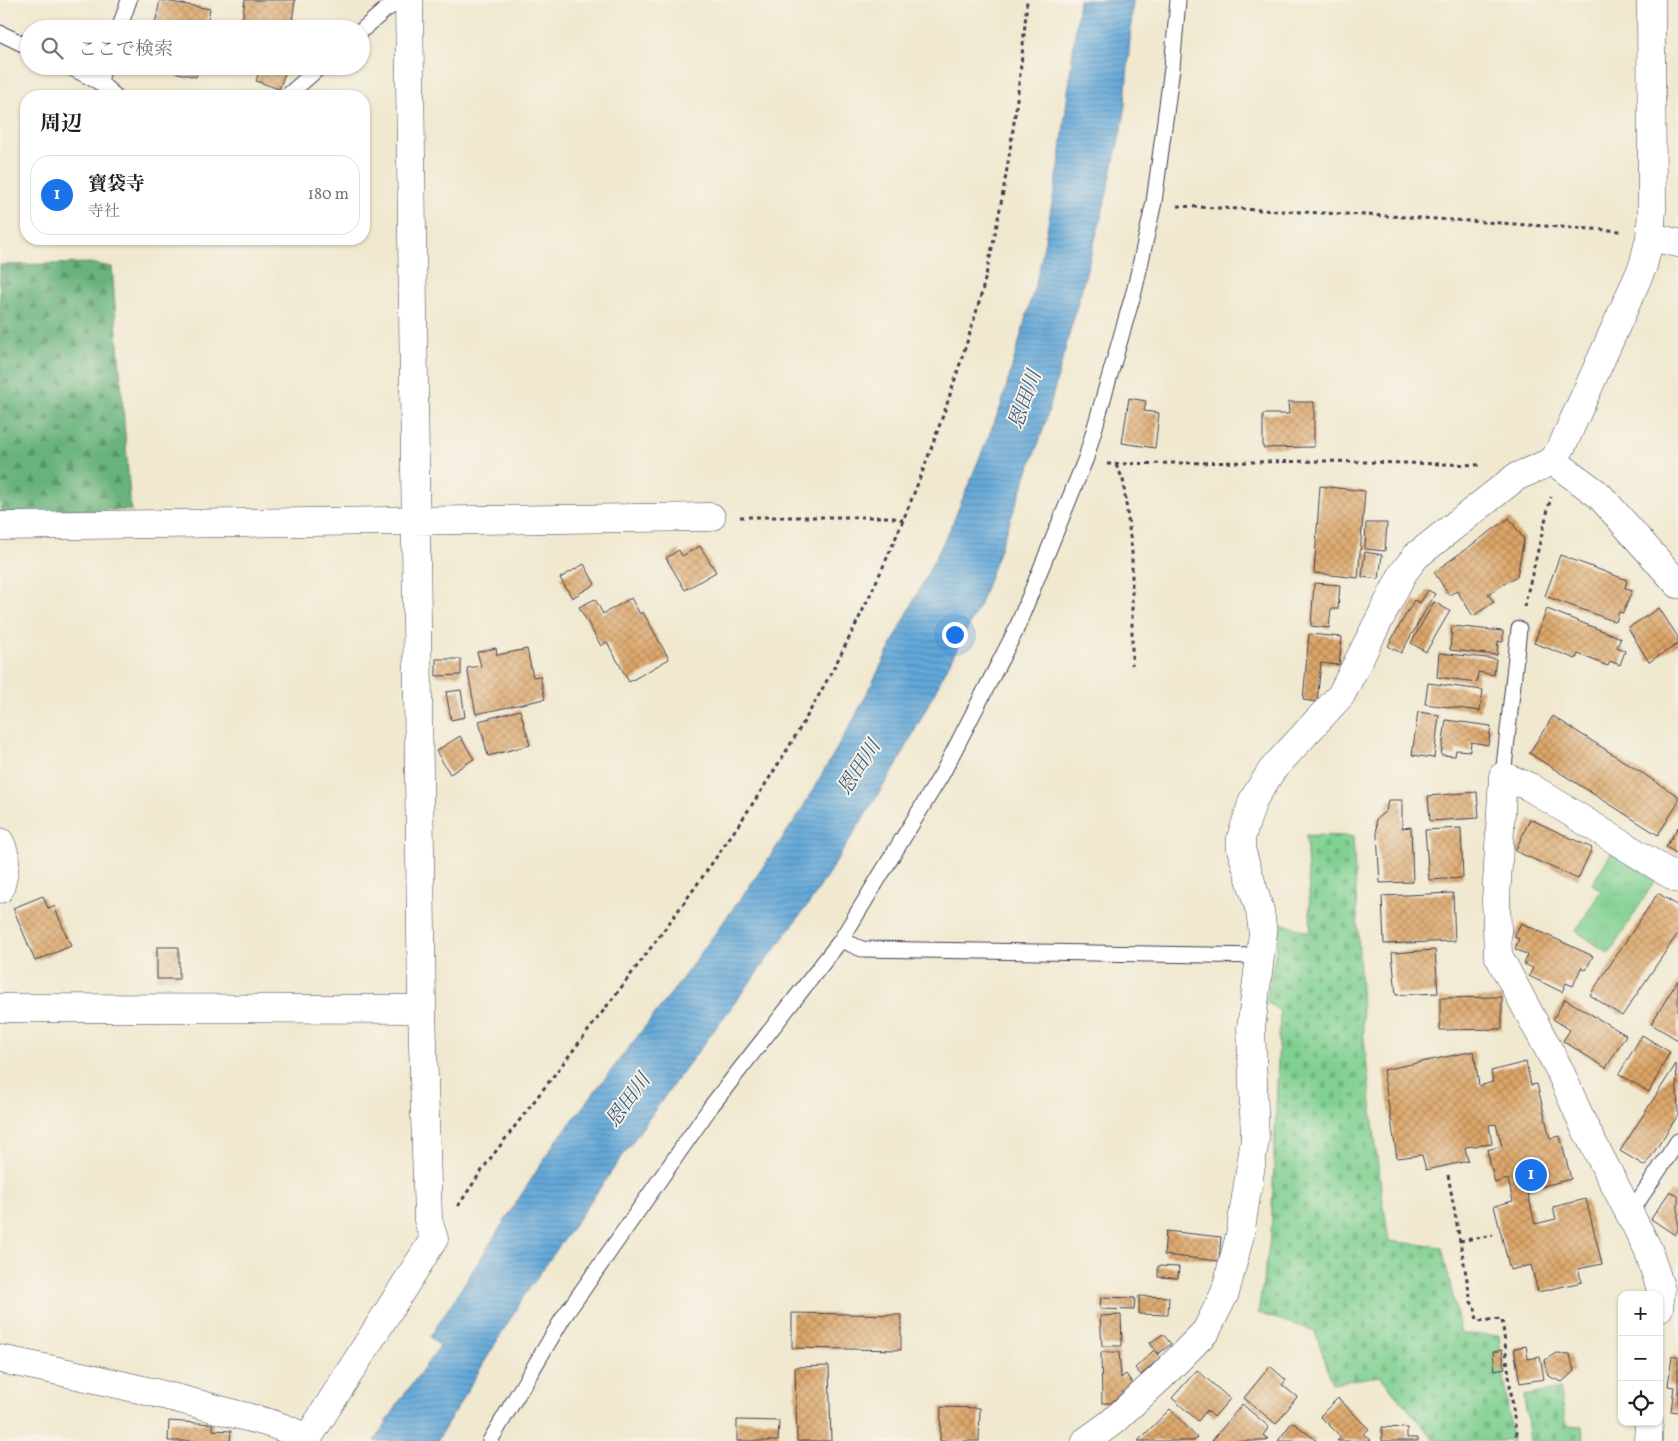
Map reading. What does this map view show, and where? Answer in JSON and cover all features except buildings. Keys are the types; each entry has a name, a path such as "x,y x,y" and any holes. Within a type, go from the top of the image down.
{"street":[{"path":"0,1359 107,1381 206,1406 291,1430 307,1440 434,1238 428,1220 422,1009 409,0"},
{"path":"1086,1441 1125,1410 1206,1331 1225,1294 1240,1235 1254,1138 1251,1028 1263,932 1260,912 1241,849 1241,838 1253,800 1272,770 1341,695 1403,573 1416,556 1516,477 1553,460 1563,444 1643,266 1650,237 1652,210 1651,0"},
{"path":"1650,237 1678,243"},
{"path":"1553,460 1599,495 1678,584"},
{"path":"0,526 711,517"},
{"path":"1661,1291 1648,1249 1631,1212 1583,1124 1559,1069 1498,956 1496,900 1503,776 1530,787 1678,878"},
{"path":"0,842 6,854 6,863 0,889"},
{"path":"0,1008 422,1009"},
{"path":"1648,1441 1650,1426"}],"lane":[{"path":"122,20 129,0"},
{"path":"370,23 385,10 402,0"},
{"path":"490,1441 563,1318 656,1184 712,1105 841,940 942,774 1006,650 1032,594 1086,458 1135,288 1154,202 1172,68 1178,0"},
{"path":"0,33 20,43"},
{"path":"85,75 99,82 108,90"},
{"path":"99,82 102,75"},
{"path":"294,90 311,75"},
{"path":"1503,776 1518,629"},
{"path":"841,940 862,950 1261,956"},
{"path":"1631,1212 1678,1141"}],"path":[{"path":"434,1238 487,1163 688,897 772,775 844,650 926,466 988,268 1003,192 1019,84 1027,0"},
{"path":"1154,202 1185,208 1407,217 1633,231 1650,237"},
{"path":"1086,458 1116,464 1326,461 1466,463 1498,466 1516,477"},
{"path":"1116,464 1123,479 1132,552 1132,665"},
{"path":"1518,629 1552,493"},
{"path":"711,517 888,517 902,520"},
{"path":"1448,1175 1471,1302 1475,1307 1477,1320 1502,1319 1517,1441"},
{"path":"1460,1240 1493,1235"}],"green space":[{"path":"90,263 112,267 131,510 0,513 0,265"},
{"path":"1306,835 1353,836 1363,1030 1378,1167 1389,1241 1442,1247 1461,1334 1499,1335 1512,1441 1435,1441 1380,1376 1332,1383 1315,1331 1258,1313 1271,1233 1280,1011 1266,1002 1281,923 1311,933"},
{"path":"1611,853 1656,879 1609,954 1576,931 1601,890 1592,884"},
{"path":"1559,1389 1567,1425 1582,1426 1584,1441 1530,1441 1524,1396"}],"water":[{"name":"恩田川","path":"1079,0 1133,0 1124,117 1102,214 1044,427 980,604 899,761 813,898 664,1097 524,1296 437,1441 375,1441 401,1399 440,1346 430,1337 554,1144 679,983 799,814 855,717 951,527 1001,406 1039,271 1059,167"}],"place":[{"name":"寶袋寺","path":"1531,1175"}]}
